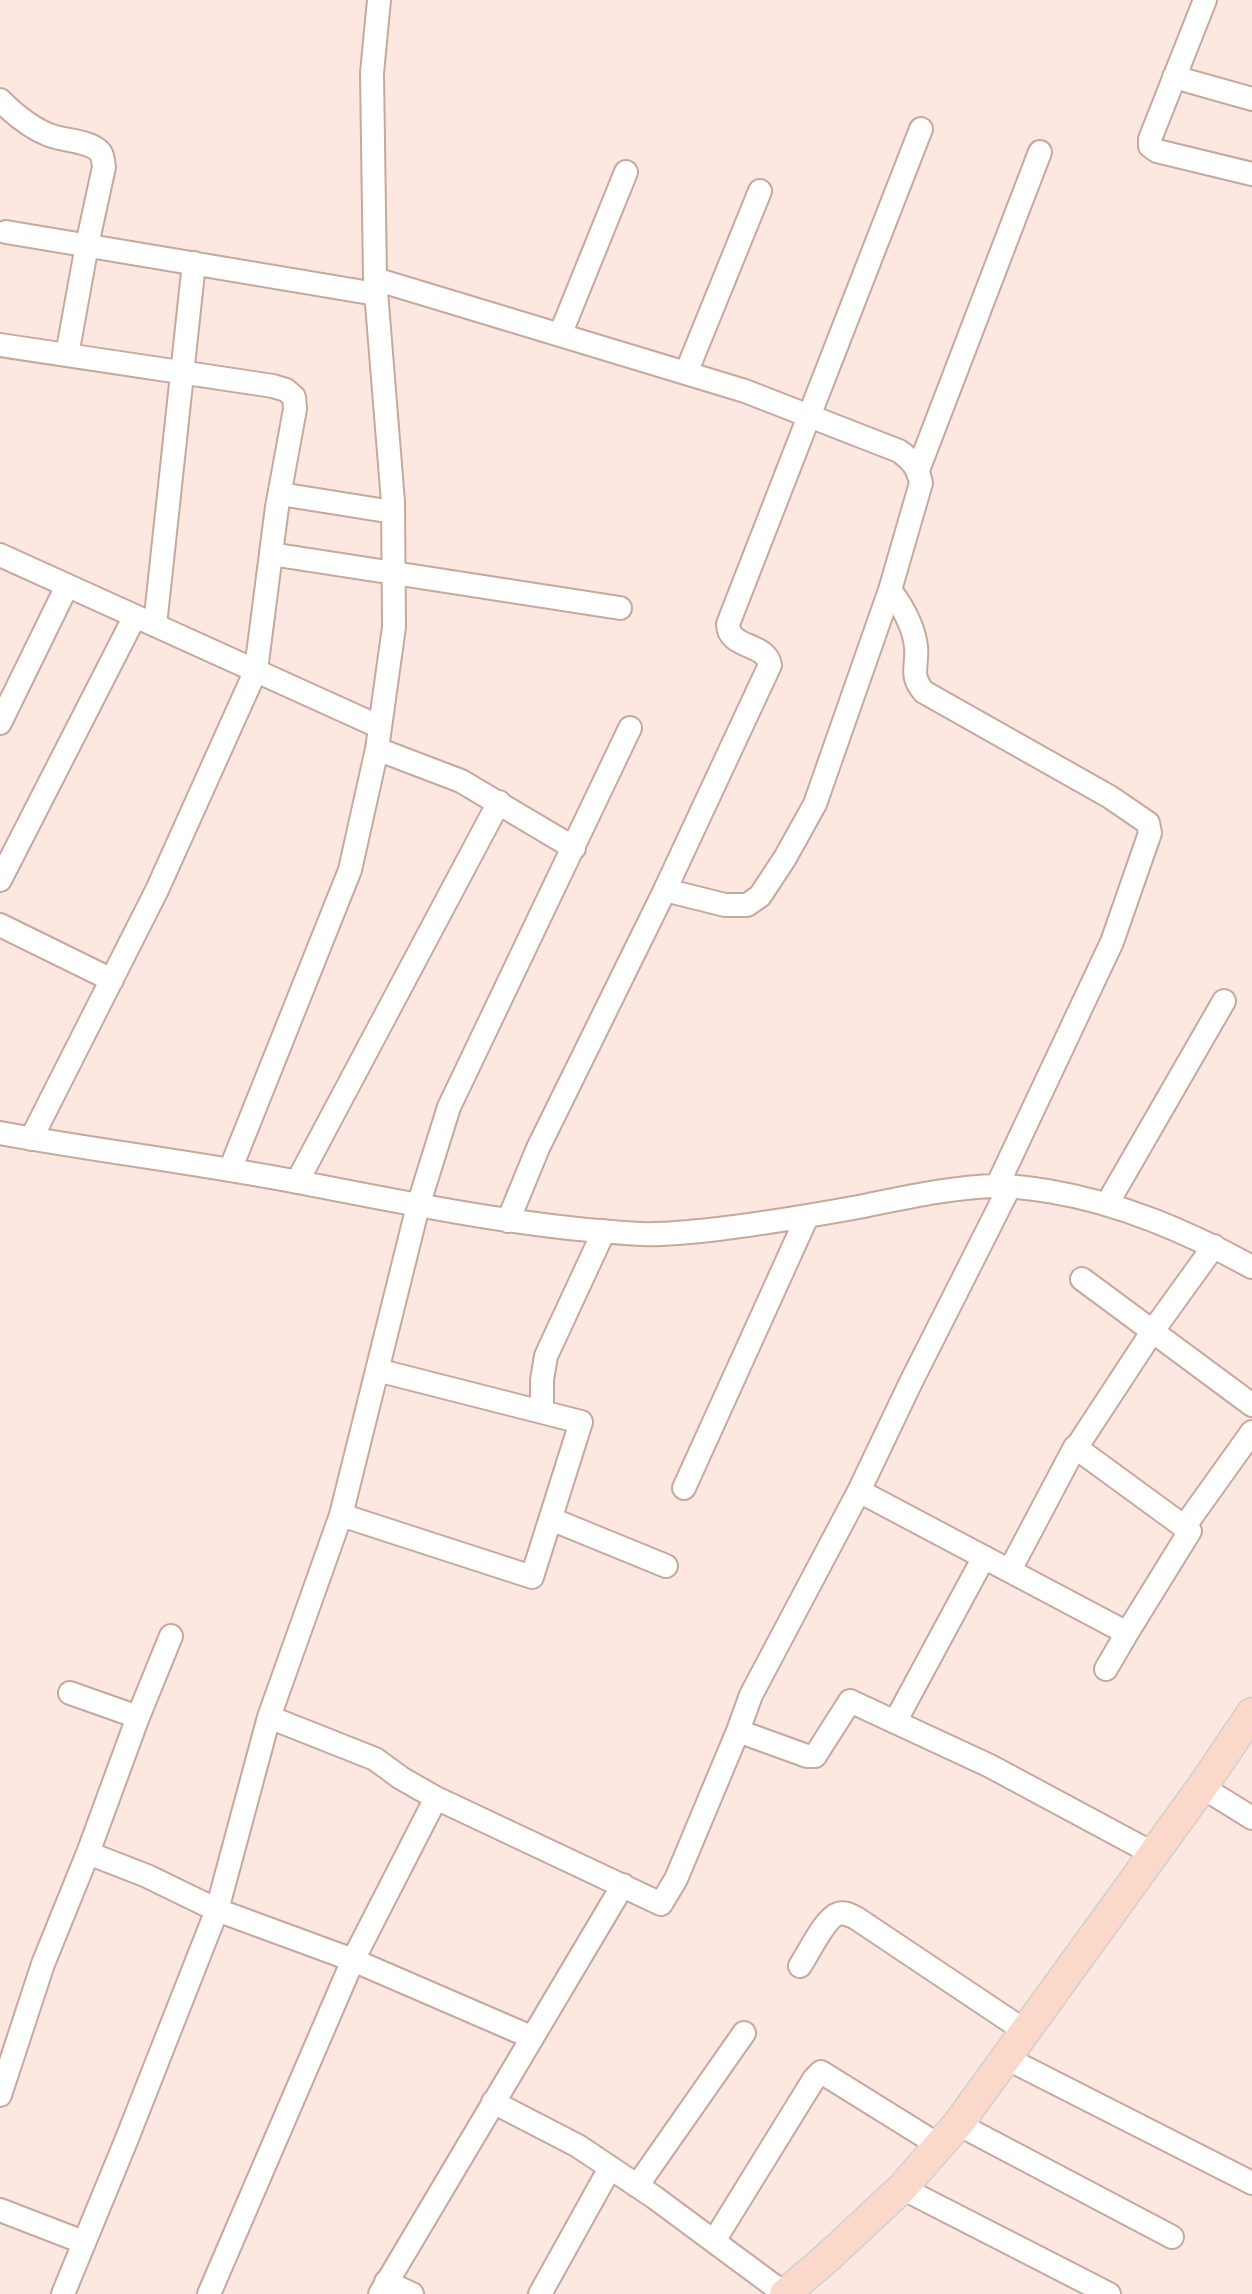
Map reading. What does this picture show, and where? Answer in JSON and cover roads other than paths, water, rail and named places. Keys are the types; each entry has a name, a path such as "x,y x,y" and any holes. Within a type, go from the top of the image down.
{"main road":[{"path":"785,2294 902,2188 949,2135 1252,1715"}],"street":[{"path":"230,1170 350,870 377,749 394,627 393,512 375,286 372,73 379,0"},
{"path":"1205,0 1150,139 1150,146 1157,151 1252,174"},
{"path":"1174,77 1252,98"},
{"path":"0,100 31,126 49,135 99,151 104,167 67,355"},
{"path":"508,1221 538,1149 665,890 770,665 769,659 763,653 733,638 728,631 728,624 921,129"},
{"path":"918,470 1040,152"},
{"path":"560,335 626,172"},
{"path":"686,373 760,191"},
{"path":"6,232 194,263 375,286 560,335 745,391 899,451 910,459 918,470 921,483 890,590 815,804 785,858 760,896 747,905 724,905 665,890"},
{"path":"0,880 145,620 183,372 194,263"},
{"path":"0,345 273,386 286,390 294,397 256,670 157,890 32,1139"},
{"path":"280,494 393,512"},
{"path":"271,554 620,608"},
{"path":"0,555 380,727"},
{"path":"0,723 67,586"},
{"path":"269,1717 375,1759 401,1778 436,1798 622,1885 657,1904 663,1902 676,1879 751,1695 859,1491 1004,1186 1112,942 1150,833 1148,823 1110,797 924,692 917,685 914,675 916,646 912,630 907,616 890,590"},
{"path":"63,2294 126,2142 217,1910 269,1717 341,1515 418,1206 449,1107 630,728"},
{"path":"377,749 461,781 574,848"},
{"path":"297,1182 499,802"},
{"path":"2,930 112,980"},
{"path":"1107,1204 1224,1001"},
{"path":"0,1133 230,1170 508,1221 555,1228 643,1234 680,1234 807,1217 936,1191 1004,1186 1072,1195 1107,1204 1162,1223 1214,1246 1252,1267"},
{"path":"684,1488 807,1217"},
{"path":"542,1412 542,1380 546,1356 604,1231"},
{"path":"1010,1570 1076,1448 1152,1332 1214,1246"},
{"path":"1082,1279 1252,1405"},
{"path":"341,1515 532,1577 581,1422 377,1370"},
{"path":"1184,1527 1252,1432"},
{"path":"1076,1448 1190,1531 1106,1669"},
{"path":"859,1491 1127,1633"},
{"path":"551,1519 666,1566"},
{"path":"894,1722 984,1557"},
{"path":"0,2095 43,1964 171,1636"},
{"path":"70,1693 138,1717"},
{"path":"738,1731 807,1756 815,1756 850,1701 990,1766 1152,1853"},
{"path":"1202,1787 1252,1818"},
{"path":"208,2294 353,1960 436,1798"},
{"path":"88,1853 147,1876 217,1910 353,1960 531,2037"},
{"path":"412,2294 383,2288 622,1885"},
{"path":"800,1966 829,1921 836,1914 845,1913 856,1918 1025,2031"},
{"path":"637,2186 744,2033"},
{"path":"1006,2058 1252,2183"},
{"path":"714,2241 814,2079 821,2072 949,2135 1172,2237"},
{"path":"493,2102 578,2146 714,2241 785,2294"},
{"path":"540,2294 610,2168"},
{"path":"902,2188 1109,2294"},
{"path":"0,2210 83,2242"}]}
